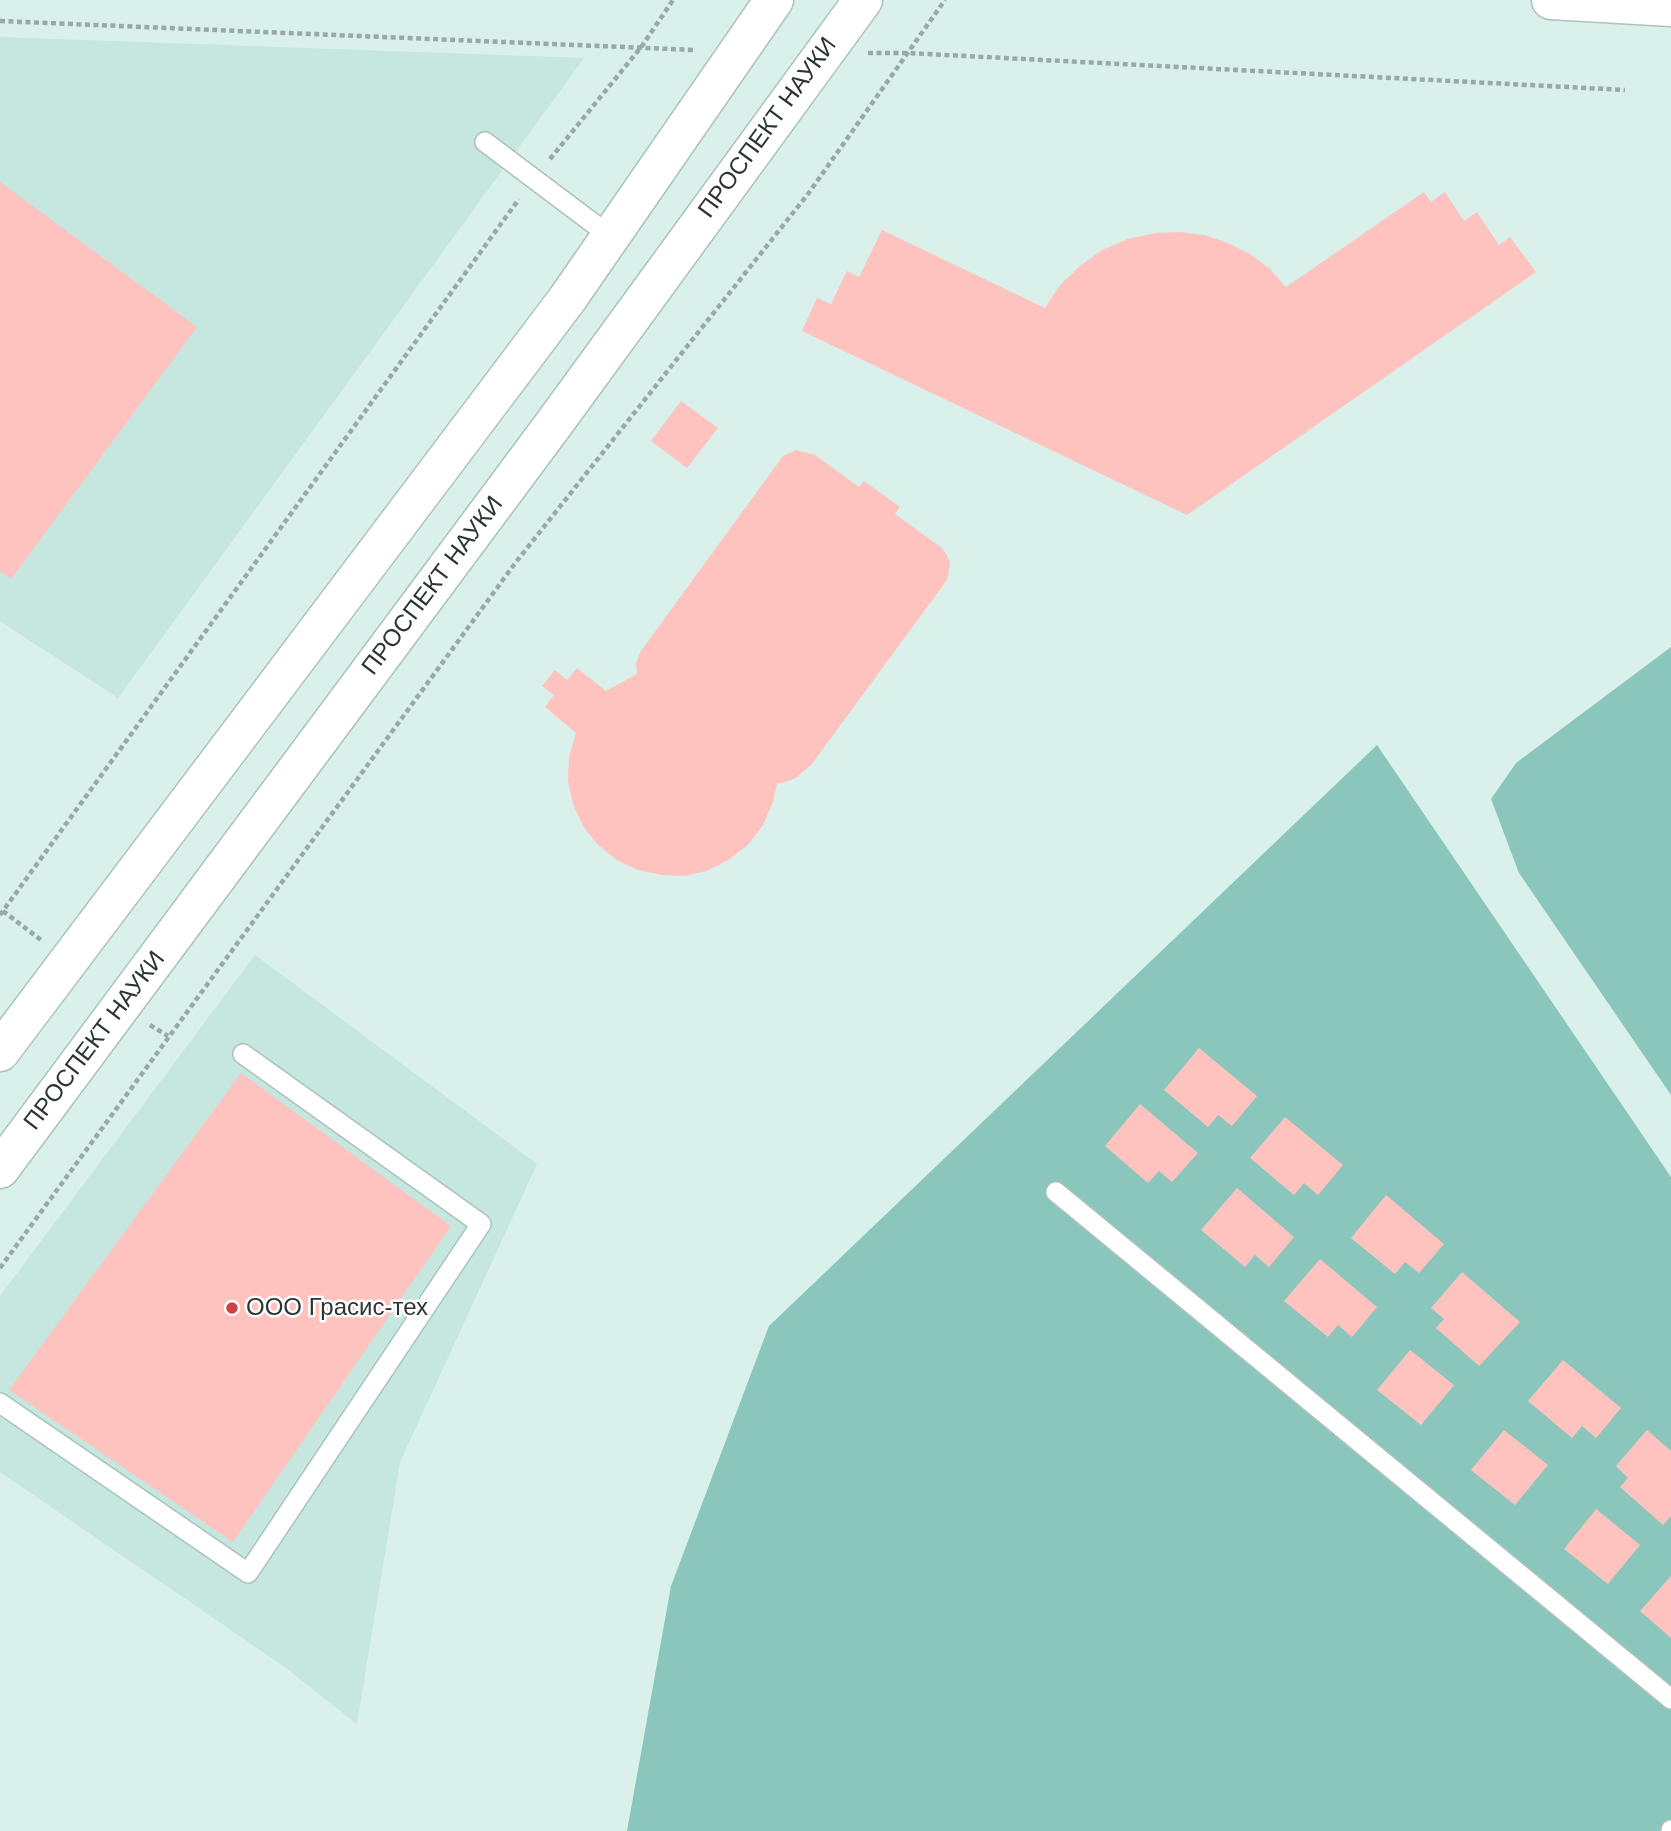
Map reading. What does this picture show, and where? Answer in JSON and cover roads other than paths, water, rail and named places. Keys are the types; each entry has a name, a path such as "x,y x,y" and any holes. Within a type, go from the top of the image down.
{"street":[{"path":"0,1052 568,298 774,0"},
{"name":"ПРОСПЕКТ НАУКИ","path":"0,1169 544,436 863,0"},
{"path":"1551,0 1671,7"}],"lane":[{"path":"485,142 610,236"},
{"path":"0,1403 248,1573 481,1224 243,1054"},
{"path":"1056,1192 1671,1699"}],"place":[{"name":"ООО Грасис-тех","path":"232,1308"}]}
